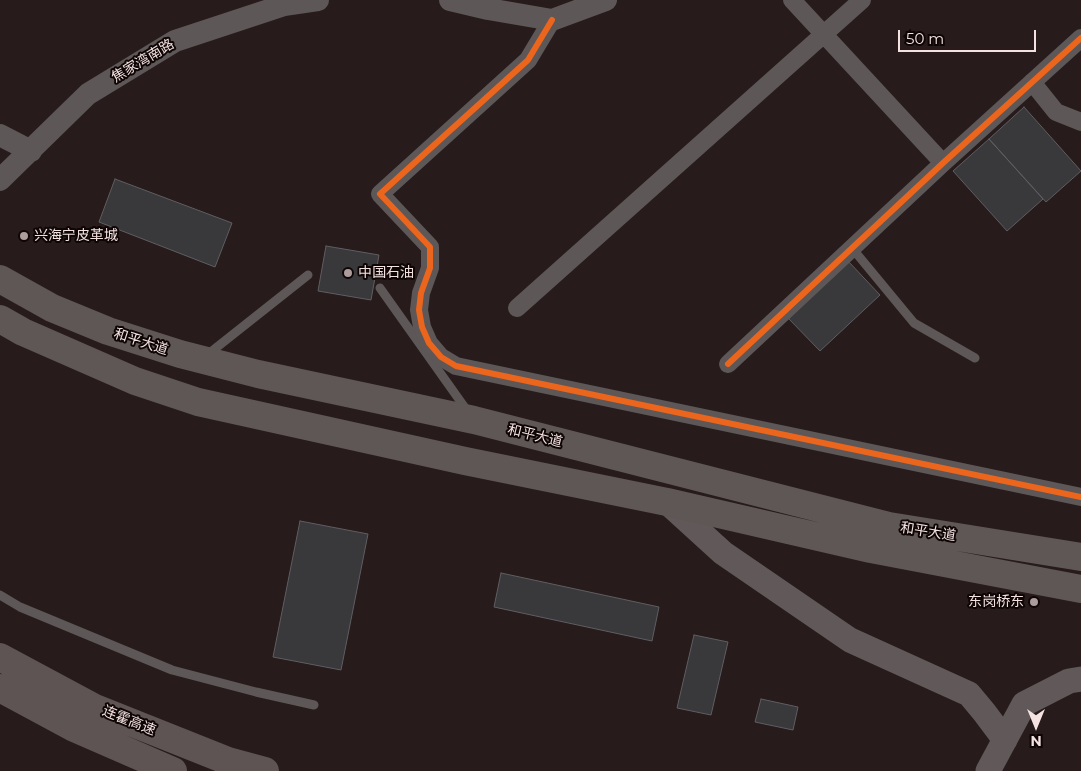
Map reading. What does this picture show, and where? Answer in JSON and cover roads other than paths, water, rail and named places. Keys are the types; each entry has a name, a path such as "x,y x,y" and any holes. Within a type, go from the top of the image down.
{"highway":[{"name":"和平大道","path":"0,279 52,308 108,331 202,360 258,374 474,420 889,526 1081,557"},
{"name":"和平大道","path":"0,318 23,332 135,381 198,402 465,461 667,502 871,549 1081,589"},
{"name":"连霍高速","path":"0,657 95,708 228,761 265,771"},
{"name":"连霍高速","path":"0,688 74,728 173,771"}],"main road":[{"path":"667,502 723,552 850,640 969,694 1005,740"},
{"path":"988,771 1024,704 1068,681 1081,679"}],"street":[{"name":"焦家湾南路","path":"0,180 88,94 176,41 284,5 318,0"},
{"path":"450,0 488,9 552,20 606,0"},
{"path":"792,0 943,163"},
{"path":"517,308 862,0"},
{"path":"552,20 528,60 380,194 430,247 430,268 421,293 419,310 422,327 429,343 441,357 456,366 1081,497"},
{"path":"728,364 943,163 1081,38"},
{"path":"1032,82 1056,112 1081,122"},
{"path":"0,135 31,150"}],"lane":[{"path":"852,248 914,323 975,358"},
{"path":"202,360 308,274"},
{"path":"380,288 474,420"},
{"path":"0,595 20,607 172,670 314,705"}],"place":[{"name":"兴海宁皮革城","path":"24,236"},
{"name":"中国石油","path":"348,273"},
{"name":"东岗桥东","path":"1034,602"}]}
